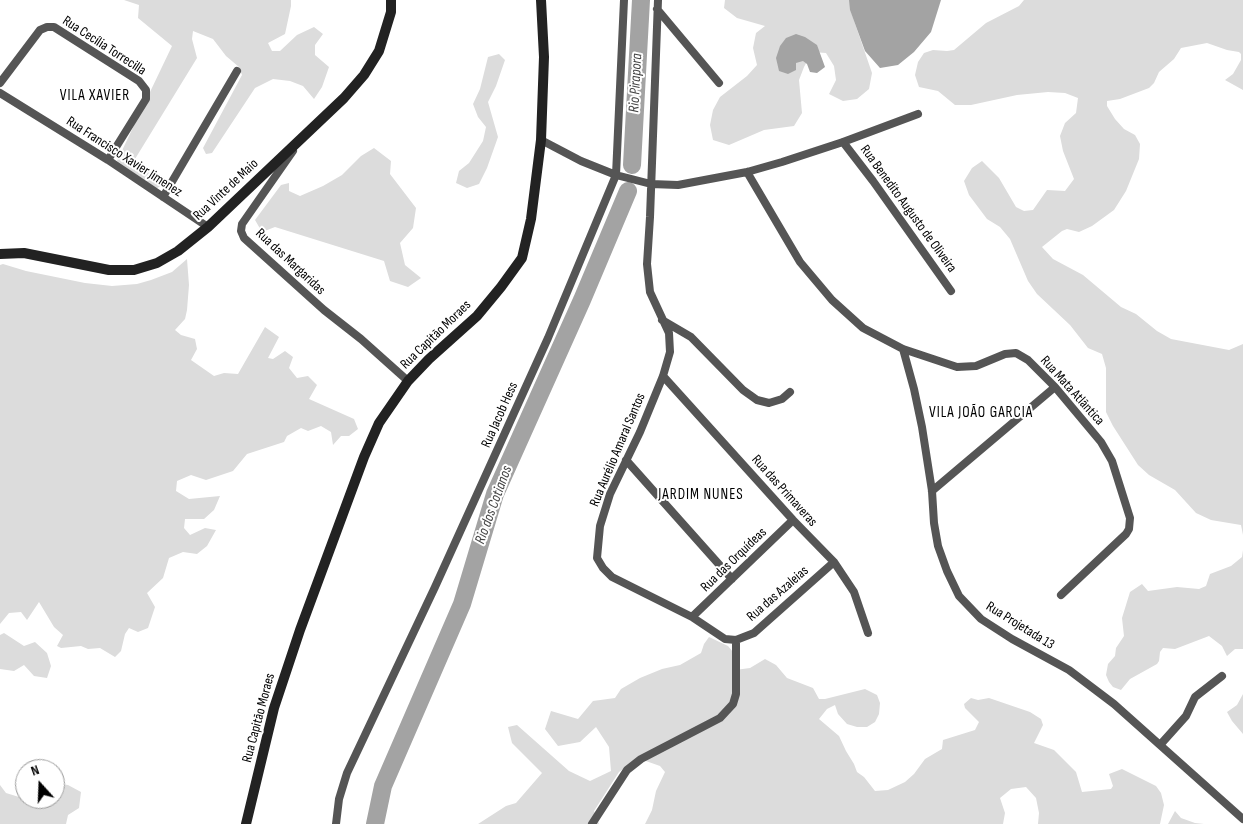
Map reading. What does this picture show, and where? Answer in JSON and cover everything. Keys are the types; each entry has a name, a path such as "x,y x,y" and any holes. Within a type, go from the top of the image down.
{"street":[{"name":"Rua Vinte de Maio","path":"0,254 24,253 109,270 134,270 157,263 178,251 208,227 302,139 344,98 364,75 379,51 391,12 391,0"},
{"name":"Rua Capitão Moraes","path":"246,824 274,708 300,630 364,457 379,423 408,381 429,359 477,316 502,287 522,258 531,219 540,140 544,58 541,0"},
{"name":"Rua Jacob Hess","path":"336,824 339,799 347,773 537,364 616,175 624,0"},
{"name":"Rua Aurélio Amaral Santos","path":"658,0 647,264 650,292 669,333 671,342 670,352 640,432 610,494 600,526 597,558 602,568 612,577 692,617 725,639 736,640"},
{"path":"658,9 719,83"},
{"name":"Rua Cecília Torrecilla","path":"0,83 40,30 47,27 54,28 139,81 146,90 146,99 108,160"},
{"path":"163,197 237,71"},
{"name":"Rua Francisco Xavier Jimenez","path":"0,93 108,160 208,227"},
{"name":"Rua Benedito Augusto de Oliveira","path":"540,140 580,161 616,175 651,184 678,184 747,172 843,142 918,114"},
{"name":"Rua das Margaridas","path":"302,139 242,224 241,231 244,238 324,310 361,339 408,381"},
{"name":"Rua Benedito Augusto de Oliveira","path":"843,142 951,291"},
{"name":"Rua Mata Atlântica","path":"747,172 800,262 832,300 863,328 903,349 957,367 976,366 1005,354 1016,353 1028,360 1054,387 1101,442 1112,461 1131,523 1126,534 1060,595"},
{"path":"662,320 691,337 744,390 757,400 770,403 782,399 790,392"},
{"name":"Rua Projetada 13","path":"903,349 916,399 932,492 938,546 959,596 981,619 1012,639 1069,670 1114,704 1243,819"},
{"name":"Rua das Primaveras","path":"662,376 793,520 834,562 854,592 868,633"},
{"path":"932,492 1054,387"},
{"path":"626,460 732,579"},
{"name":"Rua das Orquídeas","path":"692,617 793,520"},
{"name":"Rua das Azaleias","path":"736,640 754,633 834,562"},
{"path":"592,824 627,770 641,759 720,718 733,704 736,694 736,640"},
{"path":"1160,745 1186,716 1195,697 1222,676"}],"shaded area":[{"path":"124,0 291,0 285,34 268,43 272,51 280,51 297,35 314,27 323,34 315,45 315,55 329,67 322,87 314,99 303,86 290,81 273,79 255,88 212,153 206,154 203,148 242,75 239,67 226,56 213,39 193,31 192,39 197,58 135,159 163,177 162,185 156,189 117,161 172,46 138,18 139,5"},
{"path":"725,0 851,0 850,9 872,73 869,89 857,99 843,101 829,94 836,80 834,66 826,53 812,52 799,80 802,113 794,126 764,130 729,145 713,140 710,125 713,110 720,97 747,76 757,65 753,48 756,33 765,26 737,18 724,8"},
{"path":"849,0 941,0 931,32 914,52 898,65 880,68 865,51 850,10"},
{"path":"1024,0 1243,0 1243,90 1225,80 1233,74 1241,60 1241,54 1207,43 1181,48 1174,59 1159,72 1154,83 1149,88 1120,99 1107,101 1107,106 1115,119 1124,129 1135,135 1140,144 1139,159 1126,191 1114,210 1092,226 1079,232 1067,229 1062,231 1042,247 1053,259 1083,275 1121,307 1136,314 1157,331 1171,339 1229,350 1243,344 1243,535 1241,525 1211,520 1196,513 1175,490 1149,475 1138,465 1106,412 1106,368 1102,354 1088,348 1070,325 1037,294 1028,281 1010,239 1000,227 987,219 969,195 964,181 972,168 982,161 999,178 1016,207 1024,211 1033,210 1047,190 1065,191 1074,179 1063,151 1060,136 1065,123 1076,113 1078,98 1065,93 1048,92 1017,95 971,105 955,105 938,91 919,87 915,75 918,62 924,53 933,50 954,50 986,23 1019,6"},
{"path":"796,34 805,37 817,45 825,67 817,73 810,72 807,64 803,61 796,63 796,70 788,74 779,71 776,58 780,46 786,38"},
{"path":"499,54 505,60 488,102 498,137 479,184 467,188 456,183 459,171 469,163 483,141 486,127 478,117 473,104 480,89 488,57"},
{"path":"374,148 391,161 390,174 416,208 413,228 400,243 405,265 421,278 408,287 390,281 384,261 275,227 262,232 255,220 281,185 289,183 289,191 300,196 342,175 361,156"},
{"path":"187,259 189,285 187,310 185,319 175,330 181,335 195,339 197,349 191,360 214,376 224,373 238,374 265,327 279,337 268,358 273,359 285,351 293,357 289,368 297,378 308,376 317,385 309,399 354,419 358,429 349,436 341,436 333,445 331,432 321,426 308,431 301,428 287,436 284,442 247,454 233,471 206,480 191,475 177,481 176,491 189,499 220,496 214,510 204,519 185,519 184,528 190,535 205,528 216,530 207,546 197,554 183,552 169,558 163,578 147,593 155,607 148,628 138,632 129,628 125,634 121,651 115,657 100,648 88,649 81,646 61,648 57,646 63,635 54,627 39,602 27,620 21,612 9,613 0,624 0,265 3,264 26,271 85,283 112,286 137,284 151,280 172,272"},
{"path":"1243,550 1243,649 1235,649 1227,656 1222,646 1209,636 1175,649 1163,648 1157,664 1130,679 1121,690 1113,687 1106,675 1108,664 1115,656 1116,648 1124,636 1122,618 1130,592 1142,584 1148,591 1177,587 1199,589 1206,586 1210,574 1231,566 1242,557"},
{"path":"4,633 24,646 35,642 47,653 51,666 47,678 34,676 24,665 14,671 0,669 0,635"},
{"path":"709,637 728,646 733,652 732,667 735,670 750,668 765,659 776,665 787,678 813,688 819,699 865,689 877,695 880,703 879,714 875,722 867,727 847,724 838,714 835,705 827,709 819,719 839,736 857,772 864,777 875,791 888,790 905,782 914,774 925,759 942,749 943,740 975,730 979,722 965,708 964,704 971,698 978,700 989,698 1030,712 1041,719 1043,725 1034,743 1054,750 1076,772 1082,792 1111,789 1113,786 1109,774 1122,769 1156,786 1161,793 1164,805 1160,824 1038,824 1039,813 1036,798 1026,787 1011,789 1000,798 1005,813 1003,824 645,824 652,810 656,791 665,772 660,766 643,760 631,763 619,772 594,811 599,824 478,824 506,806 516,803 542,773 512,743 508,727 517,725 569,771 590,781 611,771 609,747 596,727 580,742 558,746 545,729 551,711 578,719 593,701 615,698 621,689 640,678 662,669 680,665 701,653"},
{"path":"1243,694 1243,734 1227,712 1237,705"},
{"path":"0,785 6,793 15,796 15,809 65,809 65,785 81,792 79,808 68,815 66,824 0,824"},
{"path":"1175,811 1181,818 1204,824 1168,824"}],"waterway":[{"name":"Rio Pirapora","path":"632,165 641,0"},
{"name":"Rio dos Cotianos","path":"375,824 383,786 462,604 495,494 582,300 628,191"}],"district":[{"name":"VILA XAVIER","path":"95,96"},
{"name":"VILA JOÃO GARCIA","path":"981,413"},
{"name":"JARDIM NUNES","path":"701,495"}]}
